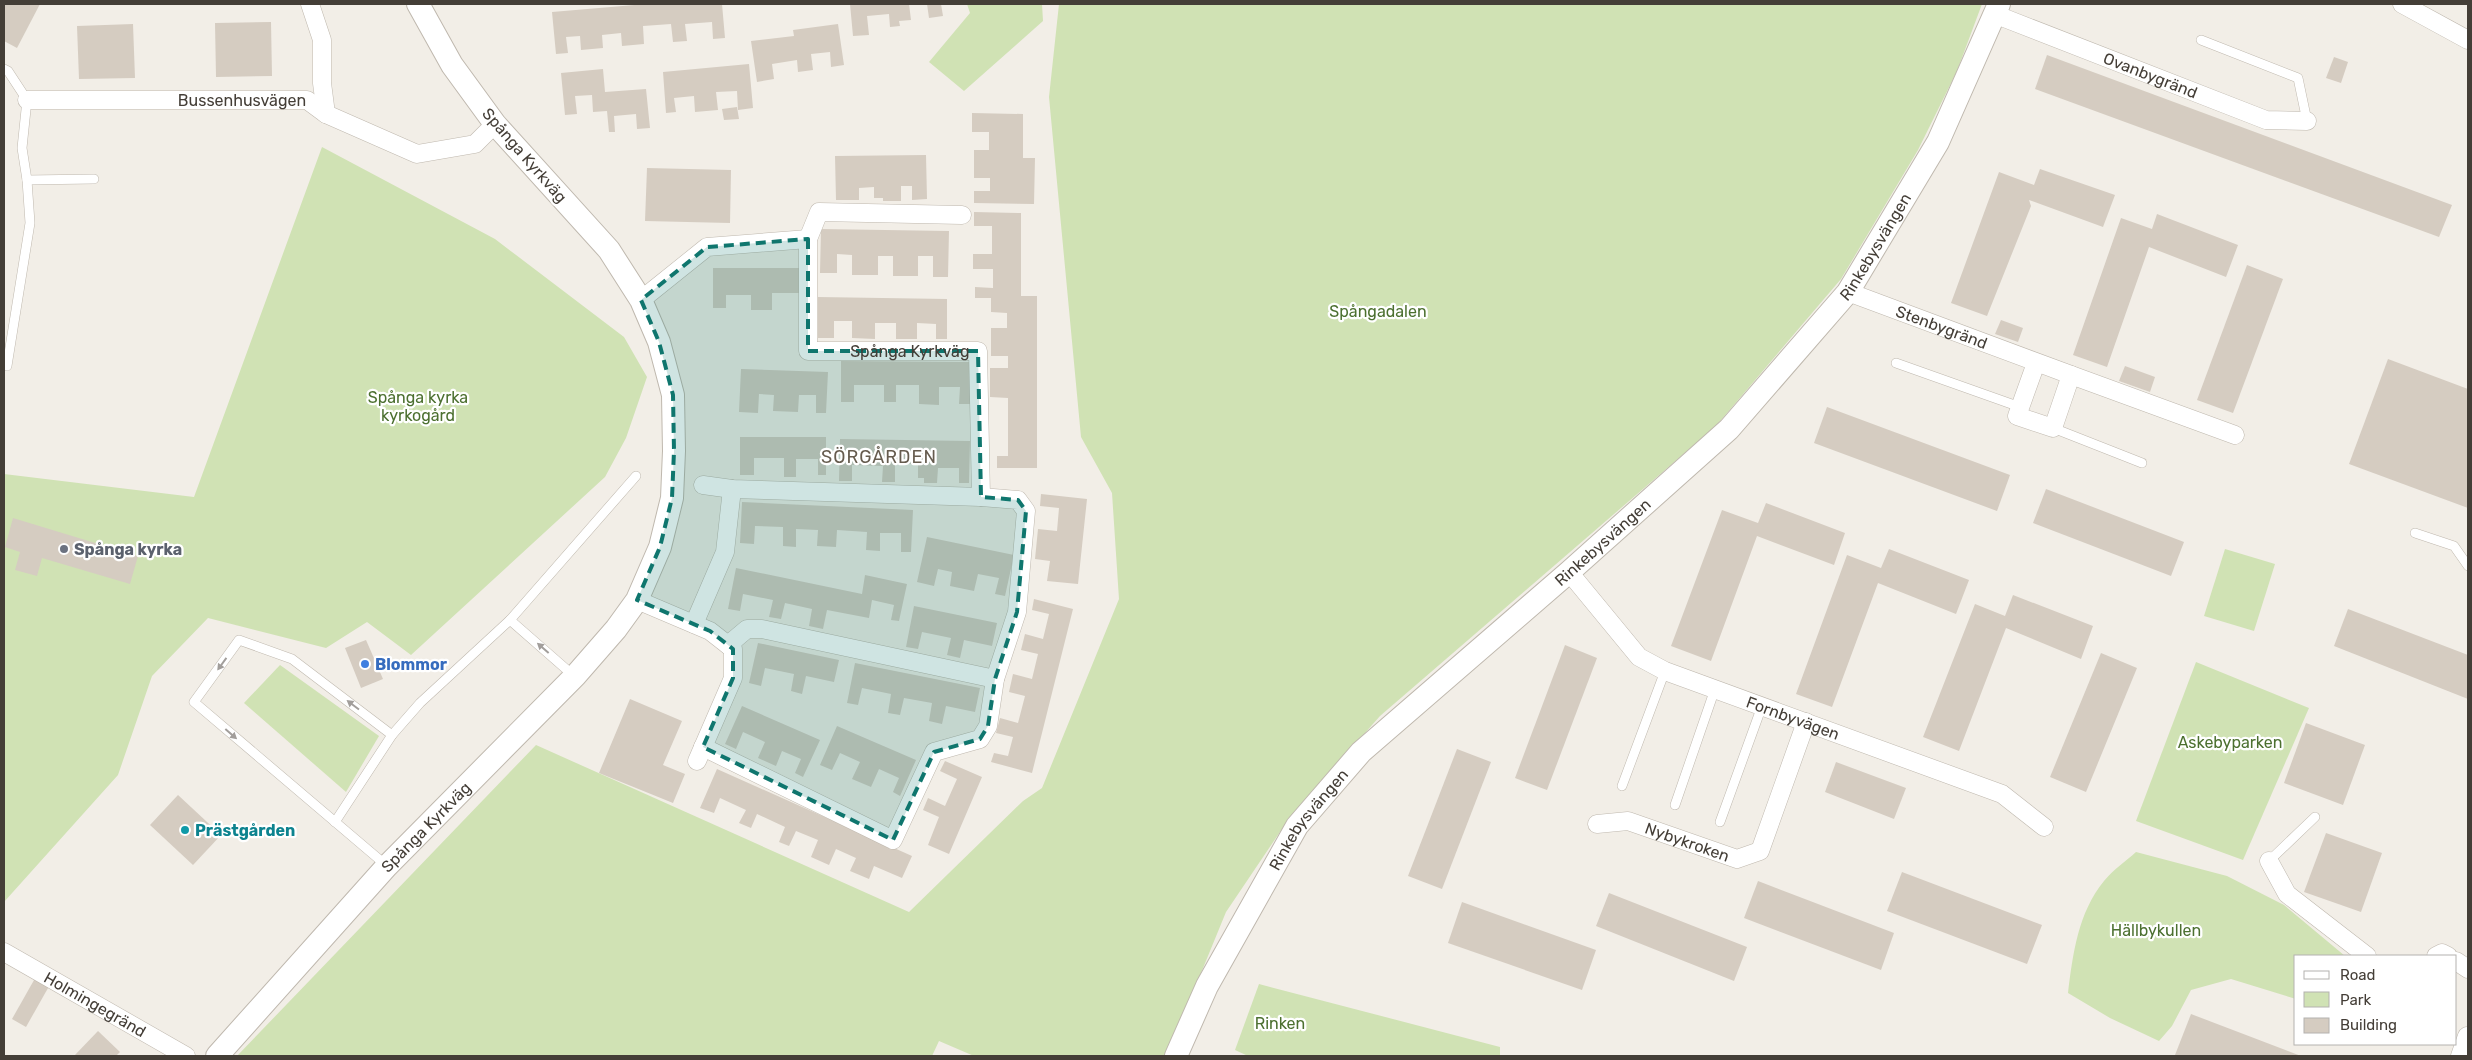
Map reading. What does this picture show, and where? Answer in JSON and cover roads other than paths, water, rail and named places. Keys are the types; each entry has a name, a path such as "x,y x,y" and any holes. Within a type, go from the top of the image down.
{"street":[{"path":"310,4 322,40 322,83 326,114"},
{"name":"Spånga Kyrkväg","path":"216,1056 387,866 575,676 616,629 637,600 660,547 672,498 674,451 672,395 659,342 642,300 608,250 495,124 452,66 418,4"},
{"path":"2402,4 2468,40"},
{"name":"Ovanbygränd","path":"1997,9 2266,120 2307,121"},
{"name":"Rinkebysvängen","path":"1176,1056 1207,986 1297,826 1361,752 1569,572 1729,429 1848,292 1938,142 1997,9"},
{"name":"Bussenhusvägen","path":"27,100 307,100 326,114 417,154 475,144 495,124"},
{"name":"Spånga Kyrkväg","path":"962,215 819,212 808,239 808,351 978,351 981,497"},
{"path":"642,300 707,247 808,239"},
{"name":"Stenbygränd","path":"1848,292 2235,435"},
{"path":"2036,363 2017,416 2053,428 2071,375"},
{"path":"637,600 710,631 733,649 733,678 700,754 893,840 934,752 980,739 988,726 995,679 1017,612 1026,511 1018,500 981,497 732,489 703,485"},
{"path":"694,624 725,552 732,489"},
{"name":"Fornbyvägen","path":"1569,572 1639,657 1665,670 1715,689 2002,794 2044,827"},
{"path":"728,645 748,629 762,629 995,679"},
{"name":"Nybykroken","path":"1597,824 1628,821 1737,859 1760,851 1806,722"},
{"path":"2269,861 2287,894 2366,955"},
{"name":"Holmingegränd","path":"4,952 186,1056"},
{"path":"2457,962 2468,968"},
{"path":"2460,1056 2464,1034"}],"lane":[{"path":"2201,40 2298,78 2307,121"},
{"path":"4,69 8,71 27,100 22,148 27,180 30,223 7,366"},
{"path":"27,180 94,179"},
{"path":"1896,363 2020,407"},
{"path":"2053,428 2142,463"},
{"path":"335,822 392,735 420,703 510,620 636,476"},
{"path":"2415,533 2454,546 2468,566"},
{"path":"510,620 575,676"},
{"path":"387,866 194,702 240,640 292,659 392,735"},
{"path":"1622,786 1665,670"},
{"path":"1675,805 1715,689"},
{"path":"1720,822 1762,706"},
{"path":"2269,861 2315,817"}],"place":[{"name":"Spånga kyrka","path":"64,549"},
{"name":"Blommor","path":"365,664"},
{"name":"Prästgården","path":"185,830"}],"district":[{"name":"SÖRGÅRDEN","path":"879,457"}],"park label":[{"name":"Spångadalen","path":"1378,311"},
{"name":"Spånga kyrka kyrkogård","path":"418,406"},
{"name":"Askebyparken","path":"2230,742"},
{"name":"Hällbykullen","path":"2156,930"},
{"name":"Rinken","path":"1280,1023"}]}
